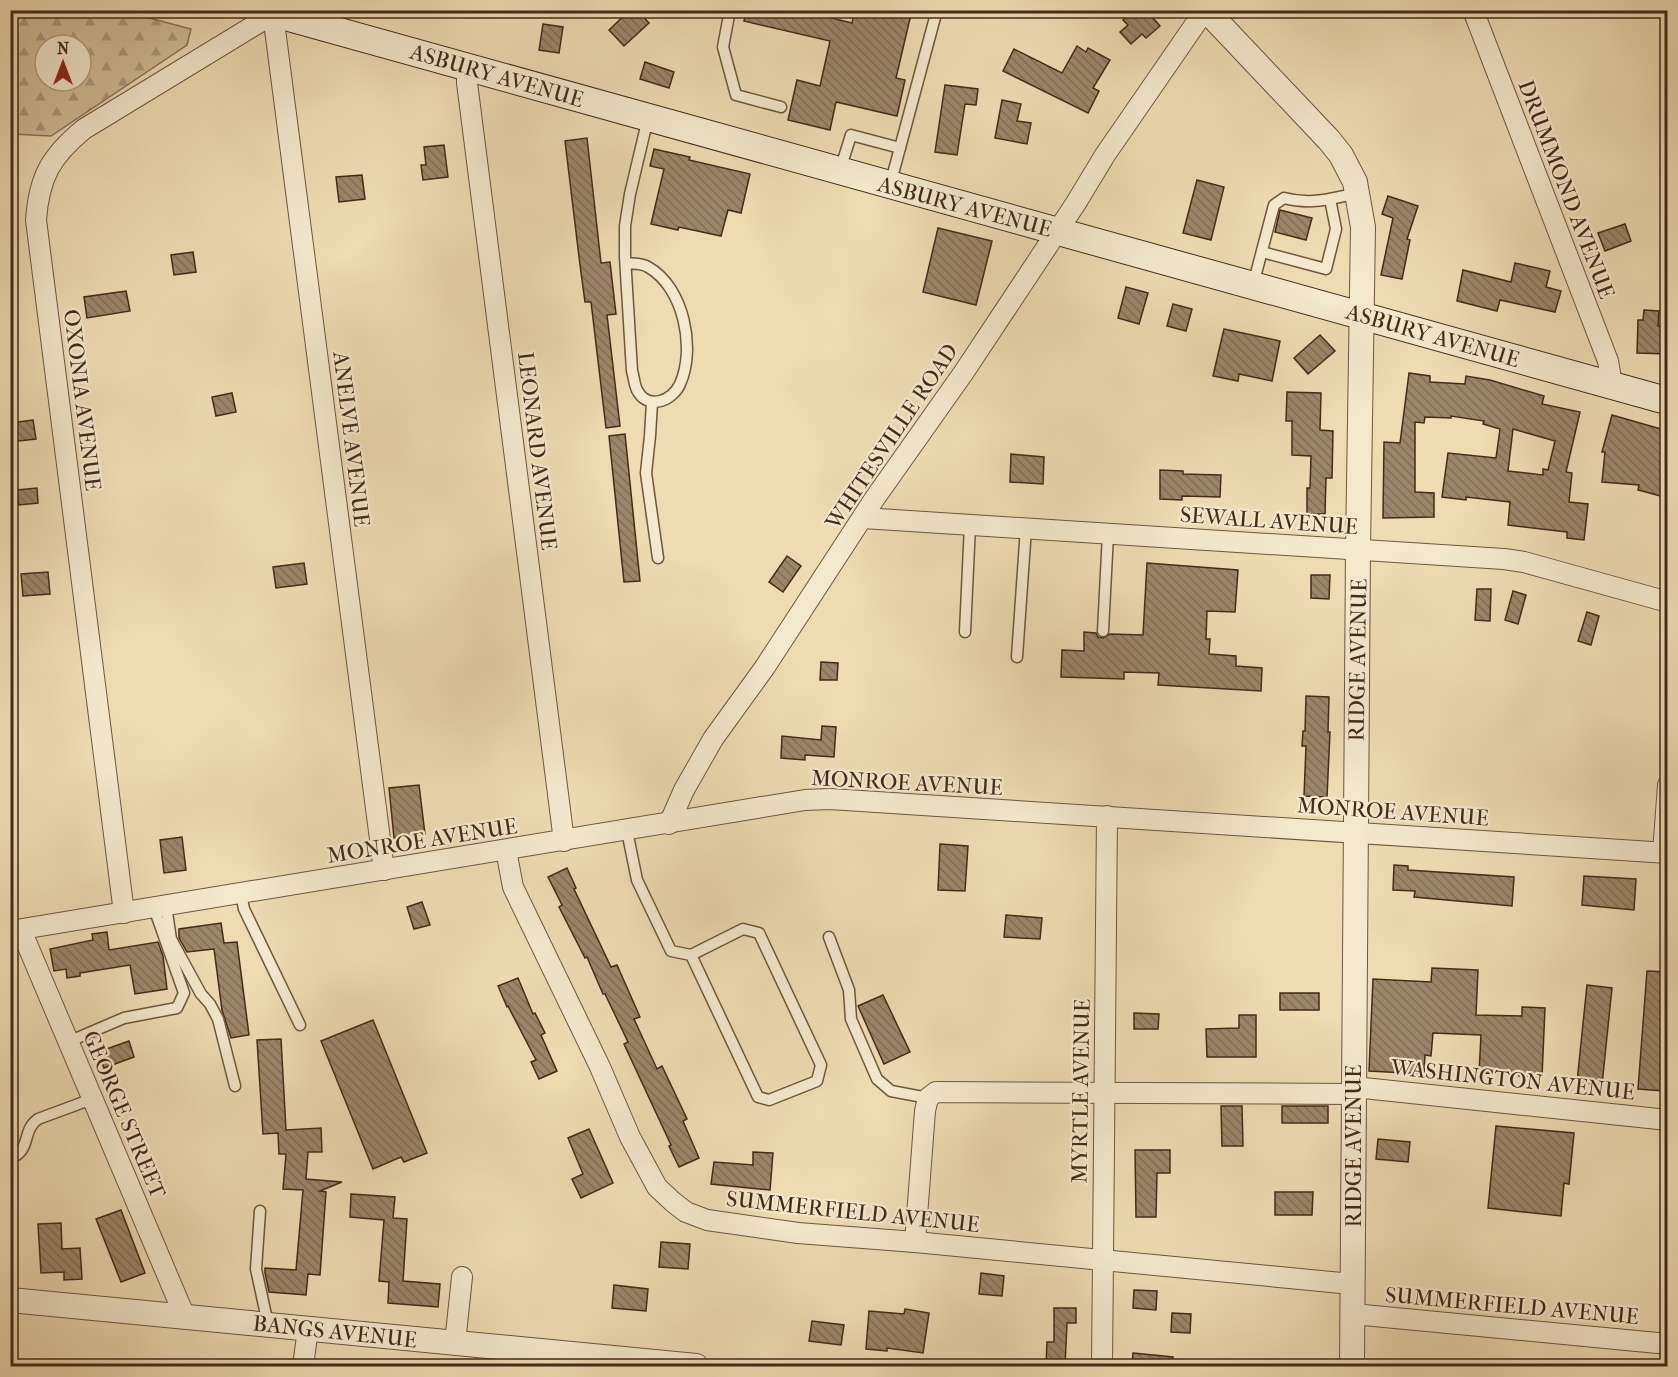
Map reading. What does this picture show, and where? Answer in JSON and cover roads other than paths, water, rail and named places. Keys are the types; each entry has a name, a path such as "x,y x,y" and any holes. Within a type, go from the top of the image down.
{"main road":[{"name":"ASBURY AVENUE","path":"268,12 1668,401"}],"street":[{"name":"WHITESVILLE ROAD","path":"669,824 684,789 713,739 765,667 1058,231 1105,154 1205,10"},
{"name":"RIDGE AVENUE","path":"1205,10 1329,140 1355,182 1364,227 1355,832 1352,1366"},
{"name":"DRUMMOND AVENUE","path":"1473,10 1608,361 1612,385"},
{"name":"ANELVE AVENUE","path":"268,12 384,870"},
{"name":"OXONIA AVENUE","path":"124,913 36,220 37,202 41,184 49,166 63,146 84,129 268,12"},
{"name":"LEONARD AVENUE","path":"467,67 467,83 564,841"},
{"name":"SEWALL AVENUE","path":"863,518 1504,559 1524,562 1668,602"},
{"path":"1665,853 1668,784"},
{"name":"MONROE AVENUE","path":"16,931 805,800 830,798 1665,853"},
{"name":"MYRTLE AVENUE","path":"1102,1366 1107,816"},
{"name":"SUMMERFIELD AVENUE","path":"506,850 513,887 600,1066 630,1137 657,1186 686,1212 707,1220 798,1233 1352,1284"},
{"name":"GEORGE STREET","path":"16,931 68,1042 185,1317"},
{"name":"WASHINGTON AVENUE","path":"937,1095 1354,1090 1668,1120"},
{"path":"915,1242 925,1111 937,1095"},
{"path":"455,1343 462,1277"},
{"name":"BANGS AVENUE","path":"10,1300 455,1343 580,1361 696,1366"},
{"name":"SUMMERFIELD AVENUE","path":"1353,1314 1668,1344"},
{"path":"303,1366 308,1329"}],"lane":[{"path":"730,10 723,47 735,95 781,107"},
{"path":"890,185 937,10"},
{"path":"626,263 648,267 662,279 672,293 685,324 688,346 686,365 680,385 672,396 663,401 652,402 644,399 637,390 633,371 626,263 625,226 648,118"},
{"path":"840,171 851,135 900,148"},
{"path":"1253,285 1274,204 1284,198 1301,202 1357,193"},
{"path":"1262,252 1326,269 1336,229 1330,199"},
{"path":"652,402 646,473 658,558"},
{"path":"965,632 970,525"},
{"path":"1017,657 1026,528"},
{"path":"1103,631 1108,534"},
{"path":"627,831 637,880 671,951 691,955 743,929 759,933 821,1065 817,1081 769,1100 758,1097 691,955"},
{"path":"242,894 244,909 300,1025"},
{"path":"68,1042 124,1018 177,1008 184,993 160,907"},
{"path":"160,907 171,939 201,994 210,1004 218,1019 235,1086"},
{"path":"829,937 849,990 851,1019 877,1079 891,1091 937,1095"},
{"path":"10,1158 20,1154 25,1147 32,1123 92,1098"},
{"path":"260,1210 256,1269 268,1325"}]}
